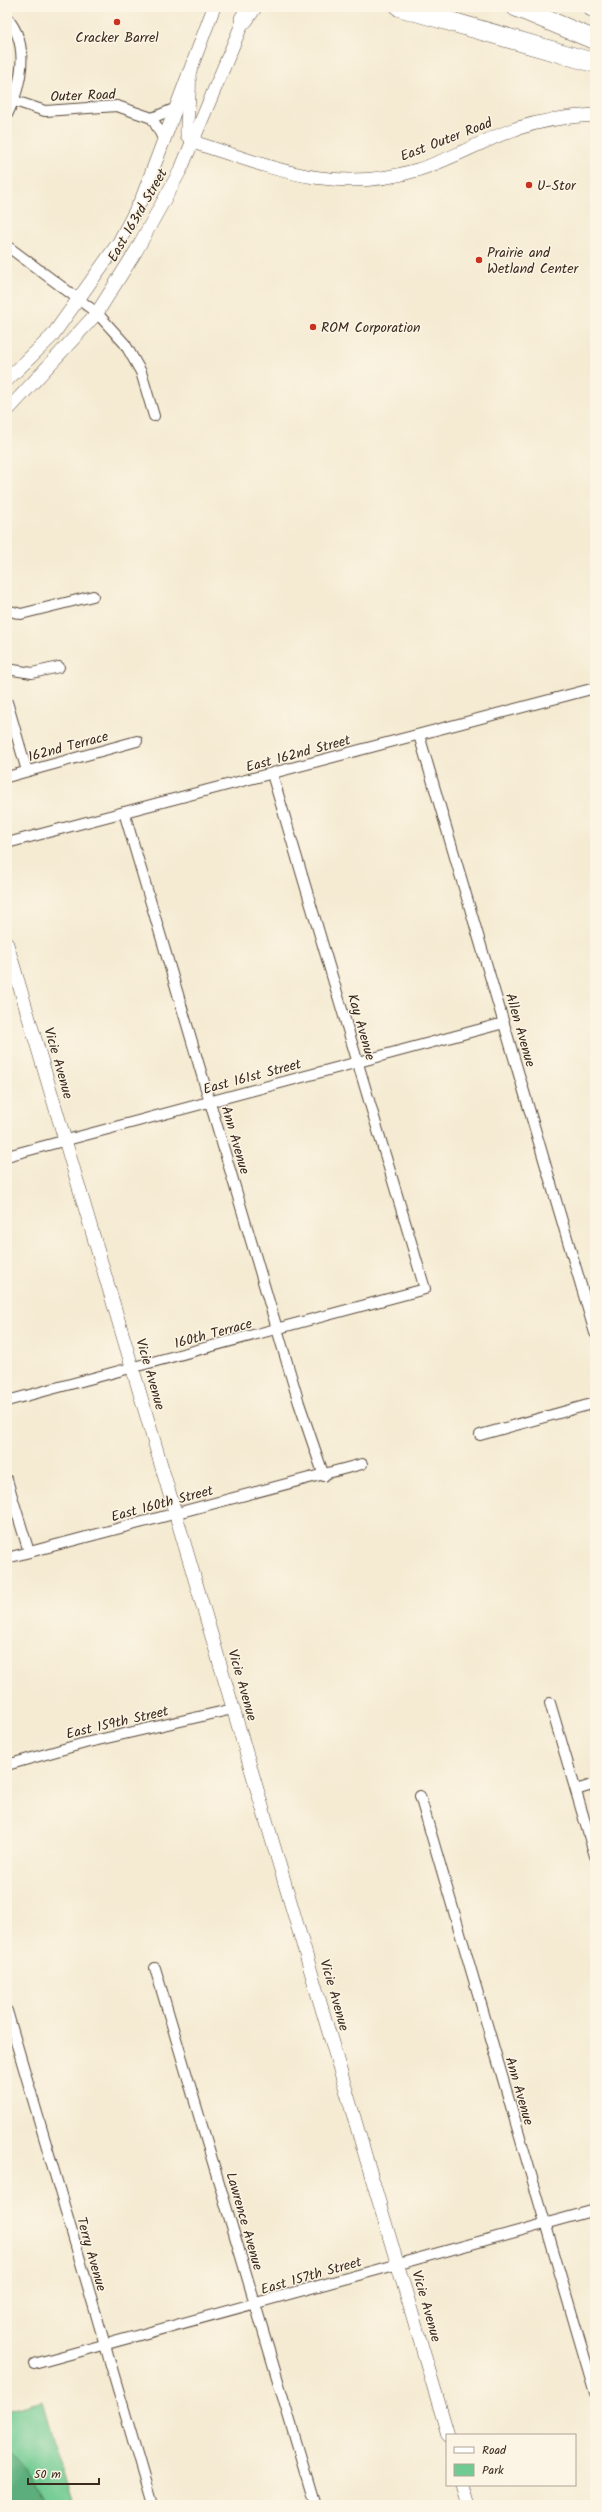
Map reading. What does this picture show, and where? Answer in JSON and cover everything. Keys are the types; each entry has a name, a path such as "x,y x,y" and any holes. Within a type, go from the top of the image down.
{"highway":[{"path":"400,7 595,63"},
{"path":"516,7 595,40"}],"street":[{"name":"East 163rd Street","path":"7,380 52,336 119,242 142,198 214,7"},
{"name":"East 163rd Street","path":"7,410 97,313 154,221 182,169 248,11"},
{"path":"7,18 18,38 22,56 14,101 7,115"},
{"path":"189,74 191,94 186,122 187,135 193,142"},
{"name":"Outer Road","path":"14,101 45,111 117,106 152,118"},
{"path":"164,140 152,118 176,108"},
{"name":"East Outer Road","path":"193,142 295,175 324,180 375,180 417,170 515,129 551,120 595,115"},
{"path":"7,246 77,301 97,313 129,351 140,372 154,416"},
{"path":"7,610 21,614 93,596"},
{"path":"7,669 32,673 59,667"},
{"name":"East 162nd Street","path":"7,843 595,688"},
{"path":"7,702 27,771"},
{"name":"Allen Avenue","path":"419,735 595,1333"},
{"name":"162nd Terrace","path":"7,777 137,741"},
{"name":"Kay Avenue","path":"272,774 425,1289"},
{"name":"Ann Avenue","path":"124,812 278,1330 298,1404 324,1476"},
{"name":"Vicie Avenue","path":"7,944 448,2434"},
{"name":"East 161st Street","path":"7,1156 504,1023"},
{"name":"160th Terrace","path":"7,1401 133,1369 425,1289"},
{"path":"480,1435 595,1403"},
{"name":"East 160th Street","path":"7,1558 324,1476 362,1464"},
{"path":"7,1480 29,1552"},
{"path":"550,1703 595,1856"},
{"name":"East 159th Street","path":"7,1765 85,1743 234,1709"},
{"path":"576,1790 595,1784"},
{"name":"Ann Avenue","path":"420,1796 544,2224 595,2393"},
{"name":"Lawrence Avenue","path":"155,1968 315,2505"},
{"name":"Terry Avenue","path":"7,2011 152,2505"},
{"name":"East 157th Street","path":"34,2364 595,2210"},
{"path":"463,2486 469,2505"}],"green space":[{"path":"43,2401 73,2505 46,2505 26,2470 7,2451 7,2411"},
{"path":"7,2451 26,2470 46,2505 7,2505"}],"place":[{"name":"Cracker Barrel","path":"117,22"},
{"name":"U-Stor","path":"529,185"},
{"name":"Prairie and Wetland Center","path":"479,260"},
{"name":"ROM Corporation","path":"313,327"}]}
